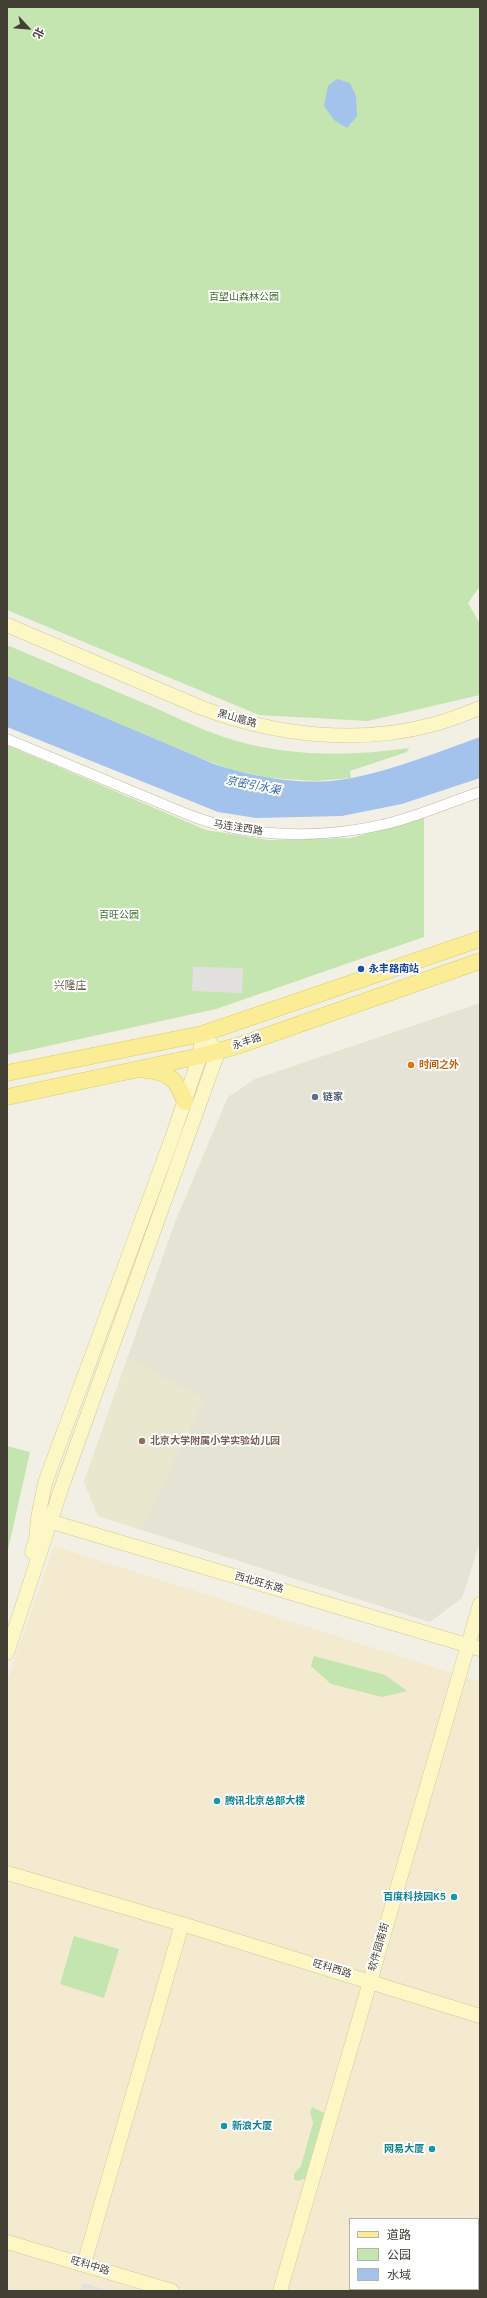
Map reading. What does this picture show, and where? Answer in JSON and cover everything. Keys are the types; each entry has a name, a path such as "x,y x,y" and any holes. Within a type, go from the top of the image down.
{"main road":[{"name":"永丰路","path":"7,1074 202,1034 480,939"},
{"name":"永丰路","path":"7,1097 218,1052 480,961"},
{"path":"136,1069 153,1070 169,1075 179,1085 185,1102"}],"street":[{"name":"黑山扈路","path":"7,625 202,708 266,727 313,734 351,735 385,733 432,725 480,708"},
{"name":"黑山扈路","path":"7,636 217,724 279,739 311,743 363,744 435,734 480,718"},
{"name":"马连洼西路","path":"7,739 168,807 209,823 240,830 314,834 365,829 392,822 480,792"},
{"path":"7,1625 36,1540 218,1052 202,1034"},
{"path":"7,1653 44,1520 46,1483 185,1102 200,1056 202,1034"},
{"name":"西北旺东路","path":"44,1520 474,1647"},
{"name":"软件园南街","path":"280,2291 370,1980 474,1647 480,1604"},
{"name":"旺科西路","path":"7,1873 370,1980 480,2016"},
{"path":"84,2264 182,1924"},
{"name":"旺科中路","path":"7,2242 172,2291"}],"shaded area":[{"path":"193,967 243,968 242,993 192,991"},
{"path":"480,1003 480,1542 462,1598 430,1622 98,1516 84,1482 175,1222 228,1097 255,1079"},
{"name":"北京大学附属小学实验幼儿园","path":"128,1357 204,1399 142,1530 98,1516 84,1482"},
{"path":"54,1546 480,1682 480,2291 7,2291 7,1681"},
{"path":"83,2283 110,2291 80,2291"}],"green space":[{"name":"百望山森林公园","path":"7,7 480,7 480,586 468,603 480,624 480,695 368,721 259,715 7,610"},
{"path":"7,645 194,726 237,741 280,750 323,754 366,753 409,748 407,752 350,771 351,778 316,781 270,778 232,770 189,754 7,676"},
{"name":"百旺公园","path":"7,745 206,830 269,840 351,838 424,817 424,937 216,1009 7,1055"},
{"path":"7,1446 30,1452 7,1554"},
{"path":"314,1656 385,1675 407,1691 382,1697 331,1684 311,1666"},
{"path":"74,1936 119,1949 104,1998 60,1984"},
{"path":"312,2107 324,2113 305,2179 297,2181 294,2179 294,2174 301,2166 313,2123 310,2112"}],"water":[{"path":"337,79 350,83 356,96 357,116 347,128 334,120 324,106 328,86"},
{"name":"京密引水渠","path":"7,676 214,764 265,777 282,780 318,782 352,778 401,765 480,737 480,778 402,804 342,816 256,818 218,812 7,727"}],"place":[{"name":"永丰路南站","path":"361,969"},
{"name":"时间之外","path":"411,1065"},
{"name":"链家","path":"315,1097"},
{"name":"北京大学附属小学实验幼儿园","path":"142,1441"},
{"name":"腾讯北京总部大楼","path":"217,1801"},
{"name":"百度科技园K5","path":"454,1897"},
{"name":"新浪大厦","path":"224,2126"},
{"name":"网易大厦","path":"432,2149"}],"district":[{"name":"兴隆庄","path":"70,986"}]}
